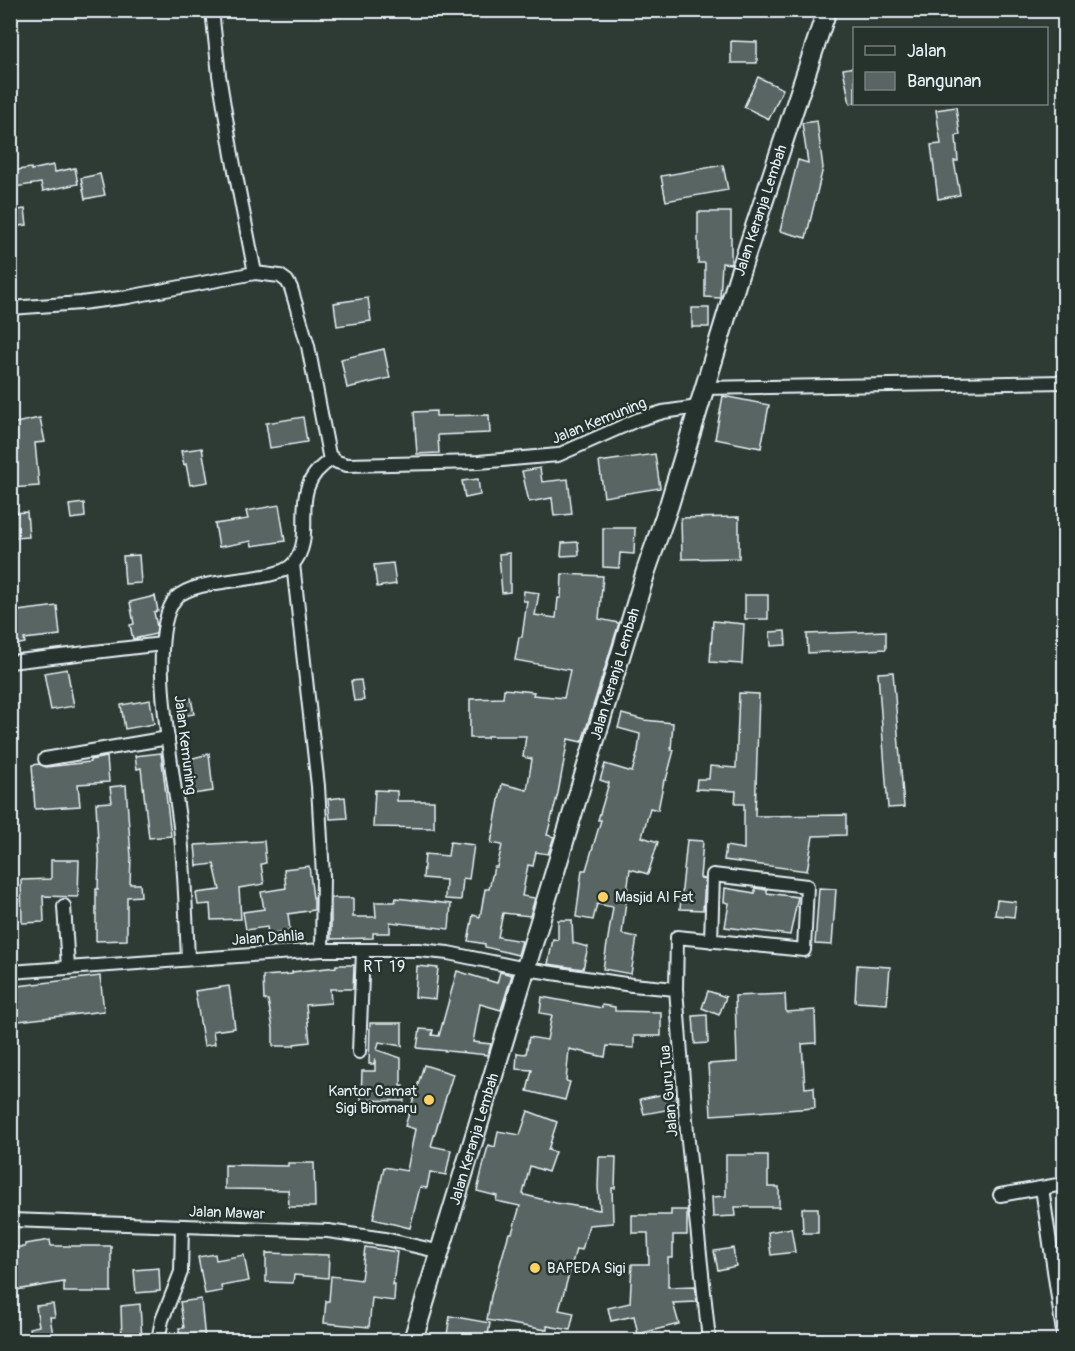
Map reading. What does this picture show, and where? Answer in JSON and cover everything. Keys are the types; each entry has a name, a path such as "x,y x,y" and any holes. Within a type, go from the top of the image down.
{"main road":[{"name":"Jalan Keranja Lembah","path":"413,1341 703,388 826,10"}],"street":[{"path":"212,10 219,75 232,155 255,273"},
{"path":"10,308 128,297 255,273 280,276 291,288 308,346 329,455 332,459 318,469 308,484 302,540 293,564 318,786 323,876 322,950"},
{"path":"703,388 1065,382"},
{"name":"Jalan Kemuning","path":"332,459 347,465 364,465 537,458 572,450 637,420 663,412 698,407"},
{"name":"Jalan Kemuning","path":"189,958 181,835 163,703 162,644 171,608 183,593 217,583 280,572 293,564"},
{"path":"10,662 162,644"},
{"path":"45,759 168,738"},
{"path":"713,875 807,886 804,950 711,941 713,875"},
{"path":"64,906 68,967"},
{"name":"Jalan Guru Tua","path":"709,1341 687,1132 676,989 677,937 711,941"},
{"name":"Jalan Dahlia","path":"10,972 322,950 428,951 526,969"},
{"path":"359,1052 363,951"},
{"path":"526,969 632,986 676,989"},
{"path":"1000,1195 1065,1184"},
{"path":"1042,1188 1064,1338"},
{"name":"Jalan Mawar","path":"10,1220 328,1231 385,1239 441,1252"},
{"path":"158,1341 162,1320 182,1272 182,1226"}],"building":[{"path":"731,41 757,42 757,63 731,63"},
{"path":"853,67 853,103 850,104 843,69"},
{"path":"758,77 783,89 769,119 744,107"},
{"path":"956,107 960,135 956,136 958,161 954,161 960,195 938,199 931,145 941,144 936,110"},
{"path":"817,121 823,168 806,238 780,231 798,160 808,163 802,123"},
{"path":"54,165 55,172 75,168 78,184 43,191 41,183 14,187 11,171"},
{"path":"723,165 728,190 666,201 661,176"},
{"path":"100,174 105,195 85,199 81,178"},
{"path":"25,209 27,225 10,227 10,211"},
{"path":"698,212 731,212 731,264 722,263 720,298 705,297 705,263 698,263"},
{"path":"368,298 371,321 337,326 334,303"},
{"path":"692,308 709,308 709,327 692,327"},
{"path":"384,349 390,378 347,388 341,359"},
{"path":"723,396 769,405 761,448 715,439"},
{"path":"436,411 436,416 489,415 490,433 438,435 439,453 417,454 414,412"},
{"path":"303,417 307,442 270,448 266,423"},
{"path":"40,418 45,442 35,443 39,486 10,488 10,457 14,457 10,424"},
{"path":"202,448 208,482 190,485 181,451"},
{"path":"655,454 660,488 604,497 599,462"},
{"path":"540,468 542,482 568,479 572,514 554,516 552,498 529,502 522,471"},
{"path":"478,479 480,495 465,498 462,481"},
{"path":"84,503 85,517 71,519 69,505"},
{"path":"279,505 285,541 252,546 251,541 219,547 215,524 248,519 246,511"},
{"path":"27,512 29,537 13,538 11,513"},
{"path":"739,517 739,558 682,559 681,518"},
{"path":"603,528 635,528 634,554 620,553 619,568 603,567"},
{"path":"578,542 579,555 561,556 562,543"},
{"path":"510,553 510,592 502,593 499,554"},
{"path":"139,555 141,583 125,584 123,556"},
{"path":"393,563 396,584 377,587 374,565"},
{"path":"562,574 603,576 599,619 619,623 582,742 568,739 547,835 554,837 548,854 536,852 533,866 528,865 522,896 535,898 530,916 503,913 498,937 522,941 518,955 468,941 473,915 480,917 485,889 489,889 502,845 491,843 502,784 527,790 532,759 523,757 526,736 470,738 470,699 503,698 504,689 564,698 570,670 515,660 519,637 522,637 527,601 523,601 524,591 539,593 535,615 556,618 558,598 561,598"},
{"path":"745,595 768,595 768,619 745,619"},
{"path":"155,596 158,611 154,612 156,634 133,639 130,625 134,624 130,602"},
{"path":"57,606 60,635 24,639 25,643 10,646 10,612"},
{"path":"713,621 744,624 742,664 710,662"},
{"path":"785,631 786,645 771,646 770,632"},
{"path":"886,631 886,649 808,653 807,634"},
{"path":"67,669 74,706 51,710 44,673"},
{"path":"893,672 904,807 888,808 878,673"},
{"path":"361,680 364,700 354,701 351,681"},
{"path":"739,693 759,694 755,816 846,815 846,835 813,836 807,871 724,860 726,846 744,849 744,804 735,804 736,791 696,789 697,779 709,779 710,766 736,768"},
{"path":"191,698 194,714 183,716 180,700"},
{"path":"150,700 154,724 125,729 121,705"},
{"path":"622,714 644,720 673,723 671,750 674,750 666,780 664,780 658,810 650,808 642,837 658,842 648,874 630,869 622,934 637,937 631,974 603,969 613,907 597,904 593,920 576,917 582,870 586,870 609,783 600,780 605,764 632,772 638,751 640,734 618,728"},
{"path":"161,753 171,836 149,838 141,768 137,769 135,756"},
{"path":"209,754 213,791 193,794 191,777 193,777 189,759"},
{"path":"107,757 109,782 78,784 80,806 35,809 32,765 39,764 46,767 90,762 90,760"},
{"path":"126,785 131,857 130,884 140,884 141,896 127,897 127,940 96,941 96,889 98,889 99,861 96,803 112,802 110,787"},
{"path":"375,790 397,791 397,801 434,801 434,828 373,827"},
{"path":"345,797 347,818 330,819 328,799"},
{"path":"687,840 703,841 700,878 705,879 703,910 680,909"},
{"path":"264,841 266,863 261,864 264,884 239,888 241,919 211,920 210,904 198,905 196,893 220,890 214,864 197,866 195,845"},
{"path":"450,842 474,845 469,879 463,878 461,900 445,899 446,880 423,878 425,854 448,856"},
{"path":"51,860 79,860 78,897 43,896 44,922 22,923 21,880 51,879"},
{"path":"309,866 314,910 288,914 290,930 268,934 267,927 246,930 243,912 264,909 261,892 286,888 284,869"},
{"path":"725,888 755,893 755,888 767,890 767,893 798,897 790,935 725,927 729,903 724,902"},
{"path":"819,888 836,889 832,945 815,944"},
{"path":"331,898 353,898 353,917 376,917 375,902 395,902 396,898 451,904 449,929 390,922 390,933 373,933 373,938 331,939"},
{"path":"997,900 1016,902 1014,917 995,915"},
{"path":"558,920 572,920 573,943 588,947 583,969 548,964 553,939 558,940"},
{"path":"336,965 354,965 353,989 330,989 331,1003 306,1005 310,1042 294,1044 294,1046 273,1046 273,1029 268,1000 264,1000 263,976 292,974 292,972 336,967"},
{"path":"857,965 890,967 887,1004 855,1002"},
{"path":"417,966 438,968 435,999 415,997"},
{"path":"457,971 497,983 500,972 512,975 501,1010 480,1004 473,1042 491,1044 488,1055 417,1048 420,1029 433,1030 432,1035 439,1036"},
{"path":"100,976 104,1011 10,1022 10,987"},
{"path":"229,986 235,1028 213,1031 215,1044 204,1046 195,991"},
{"path":"708,991 726,997 719,1015 702,1008"},
{"path":"785,994 786,1012 815,1010 816,1043 802,1044 805,1088 814,1087 815,1108 711,1115 708,1064 737,1062 735,996"},
{"path":"542,997 602,1008 602,1005 615,1007 615,1011 661,1012 661,1036 634,1036 634,1048 607,1046 605,1057 569,1049 566,1081 570,1082 565,1100 527,1091 532,1070 516,1069 517,1053 526,1054 529,1037 547,1040 552,1015 540,1013"},
{"path":"707,1015 708,1043 695,1044 693,1016"},
{"path":"370,1023 402,1023 402,1046 379,1042 377,1050 401,1058 401,1086 404,1086 404,1101 361,1100 362,1071 375,1071 375,1058 374,1064 369,1064"},
{"path":"424,1065 453,1074 431,1146 451,1150 446,1175 430,1172 427,1188 420,1187 410,1228 373,1219 384,1167 407,1171 415,1129 405,1126"},
{"path":"675,1092 677,1108 644,1114 640,1099"},
{"path":"528,1111 557,1122 548,1150 555,1152 548,1172 530,1166 523,1194 556,1203 600,1210 599,1157 616,1157 615,1188 612,1188 613,1223 589,1225 582,1250 576,1249 559,1310 574,1313 570,1330 547,1326 547,1330 487,1320 491,1296 509,1233 512,1233 520,1206 496,1201 497,1196 477,1191 489,1145 495,1147 498,1131 520,1135"},
{"path":"726,1155 768,1155 768,1187 779,1187 779,1207 735,1207 736,1216 713,1217 712,1197 726,1196"},
{"path":"288,1163 314,1163 315,1207 289,1207 288,1190 225,1189 225,1165 288,1166"},
{"path":"802,1208 818,1208 818,1233 803,1233"},
{"path":"671,1210 687,1210 687,1235 673,1235 673,1258 668,1258 668,1287 695,1286 697,1302 673,1303 679,1324 638,1334 634,1316 611,1321 608,1308 630,1303 632,1264 649,1264 648,1233 632,1233 632,1215 671,1215"},
{"path":"791,1228 795,1252 771,1255 768,1232"},
{"path":"50,1240 51,1246 111,1246 111,1292 64,1292 64,1282 10,1291 10,1247 25,1247 25,1244"},
{"path":"365,1247 397,1252 393,1285 395,1285 394,1301 372,1298 369,1327 324,1323 331,1276 361,1280"},
{"path":"733,1248 736,1266 718,1270 714,1251"},
{"path":"266,1253 329,1255 328,1278 294,1275 293,1283 266,1282"},
{"path":"215,1254 216,1260 244,1255 249,1281 221,1286 222,1291 205,1294 198,1257"},
{"path":"159,1268 160,1291 136,1293 134,1270"},
{"path":"201,1299 205,1341 180,1341 179,1328 184,1328 180,1302"},
{"path":"53,1304 55,1317 50,1317 53,1335 31,1339 29,1328 39,1326 36,1306"},
{"path":"140,1304 142,1341 122,1341 121,1306"},
{"path":"450,1316 490,1323 487,1341 446,1341"}],"place":[{"name":"Masjid Al Fat","path":"603,897"},
{"name":"Kantor Camat Sigi Biromaru","path":"429,1100"},
{"name":"BAPEDA Sigi","path":"535,1268"}],"district":[{"name":"RT 19","path":"385,967"}]}
